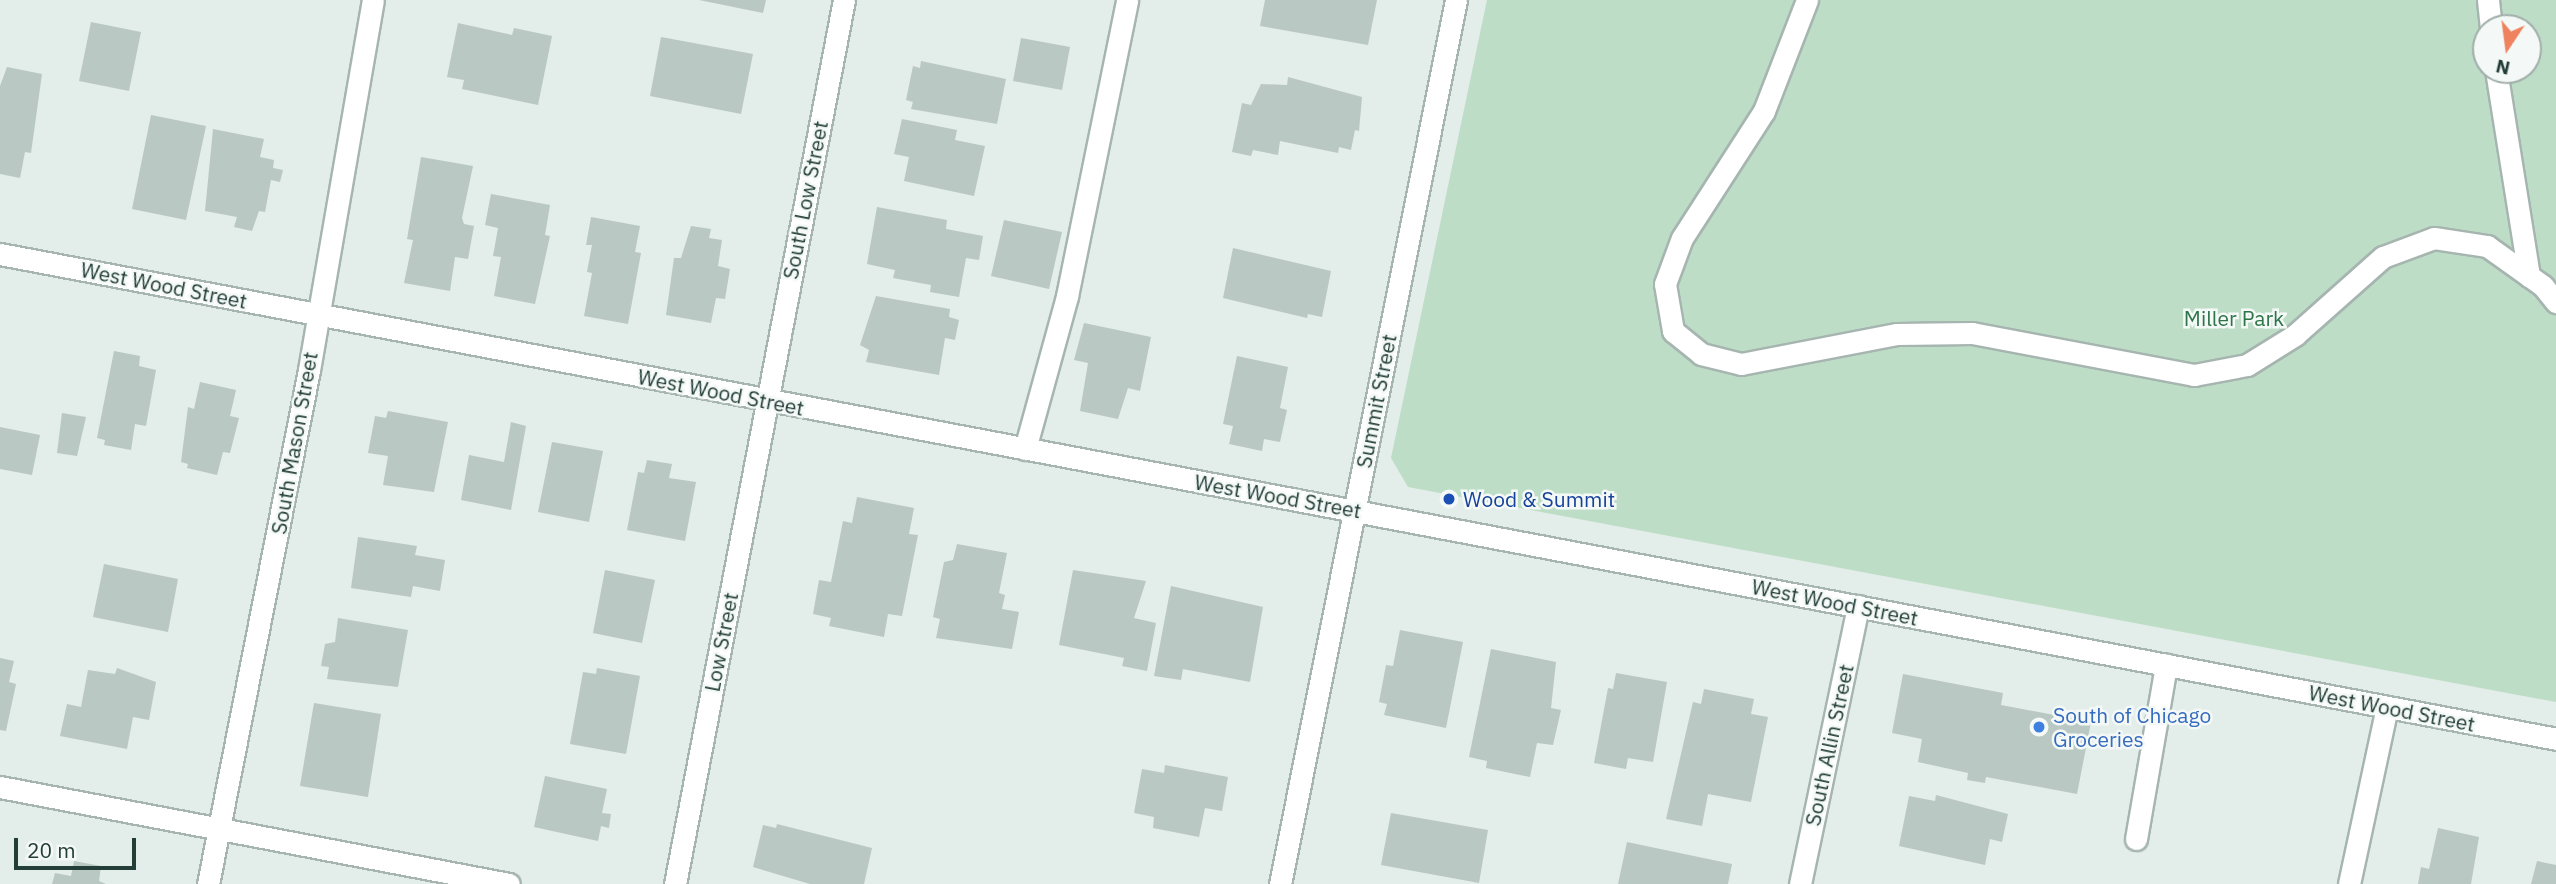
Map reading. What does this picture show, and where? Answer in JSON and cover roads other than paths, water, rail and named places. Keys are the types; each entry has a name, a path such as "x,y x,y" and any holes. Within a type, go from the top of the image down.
{"street":[{"name":"South Mason Street","path":"208,884 317,314 373,0"},
{"name":"South Low Street","path":"766,401 844,0"},
{"path":"1025,449 1067,296 1127,0"},
{"name":"Summit Street","path":"1280,884 1456,0"},
{"path":"1807,0 1764,111 1682,238 1665,284 1674,331 1700,354 1741,364 1897,334 1972,333 2194,375 2247,365 2295,335 2383,257 2434,238 2487,246 2529,276 2556,302"},
{"path":"2499,84 2529,276"},
{"name":"West Wood Street","path":"0,254 2556,739"},
{"name":"Low Street","path":"675,884 766,401"},
{"name":"South Allin Street","path":"1800,884 1858,606"},
{"path":"2136,839 2166,665"},
{"path":"2349,884 2387,707"},
{"path":"0,787 509,884"}],"place":[{"name":"Wood & Summit","path":"1449,499"},
{"name":"South of Chicago Groceries","path":"2039,727"}],"park label":[{"name":"Miller Park","path":"2234,318"}]}
